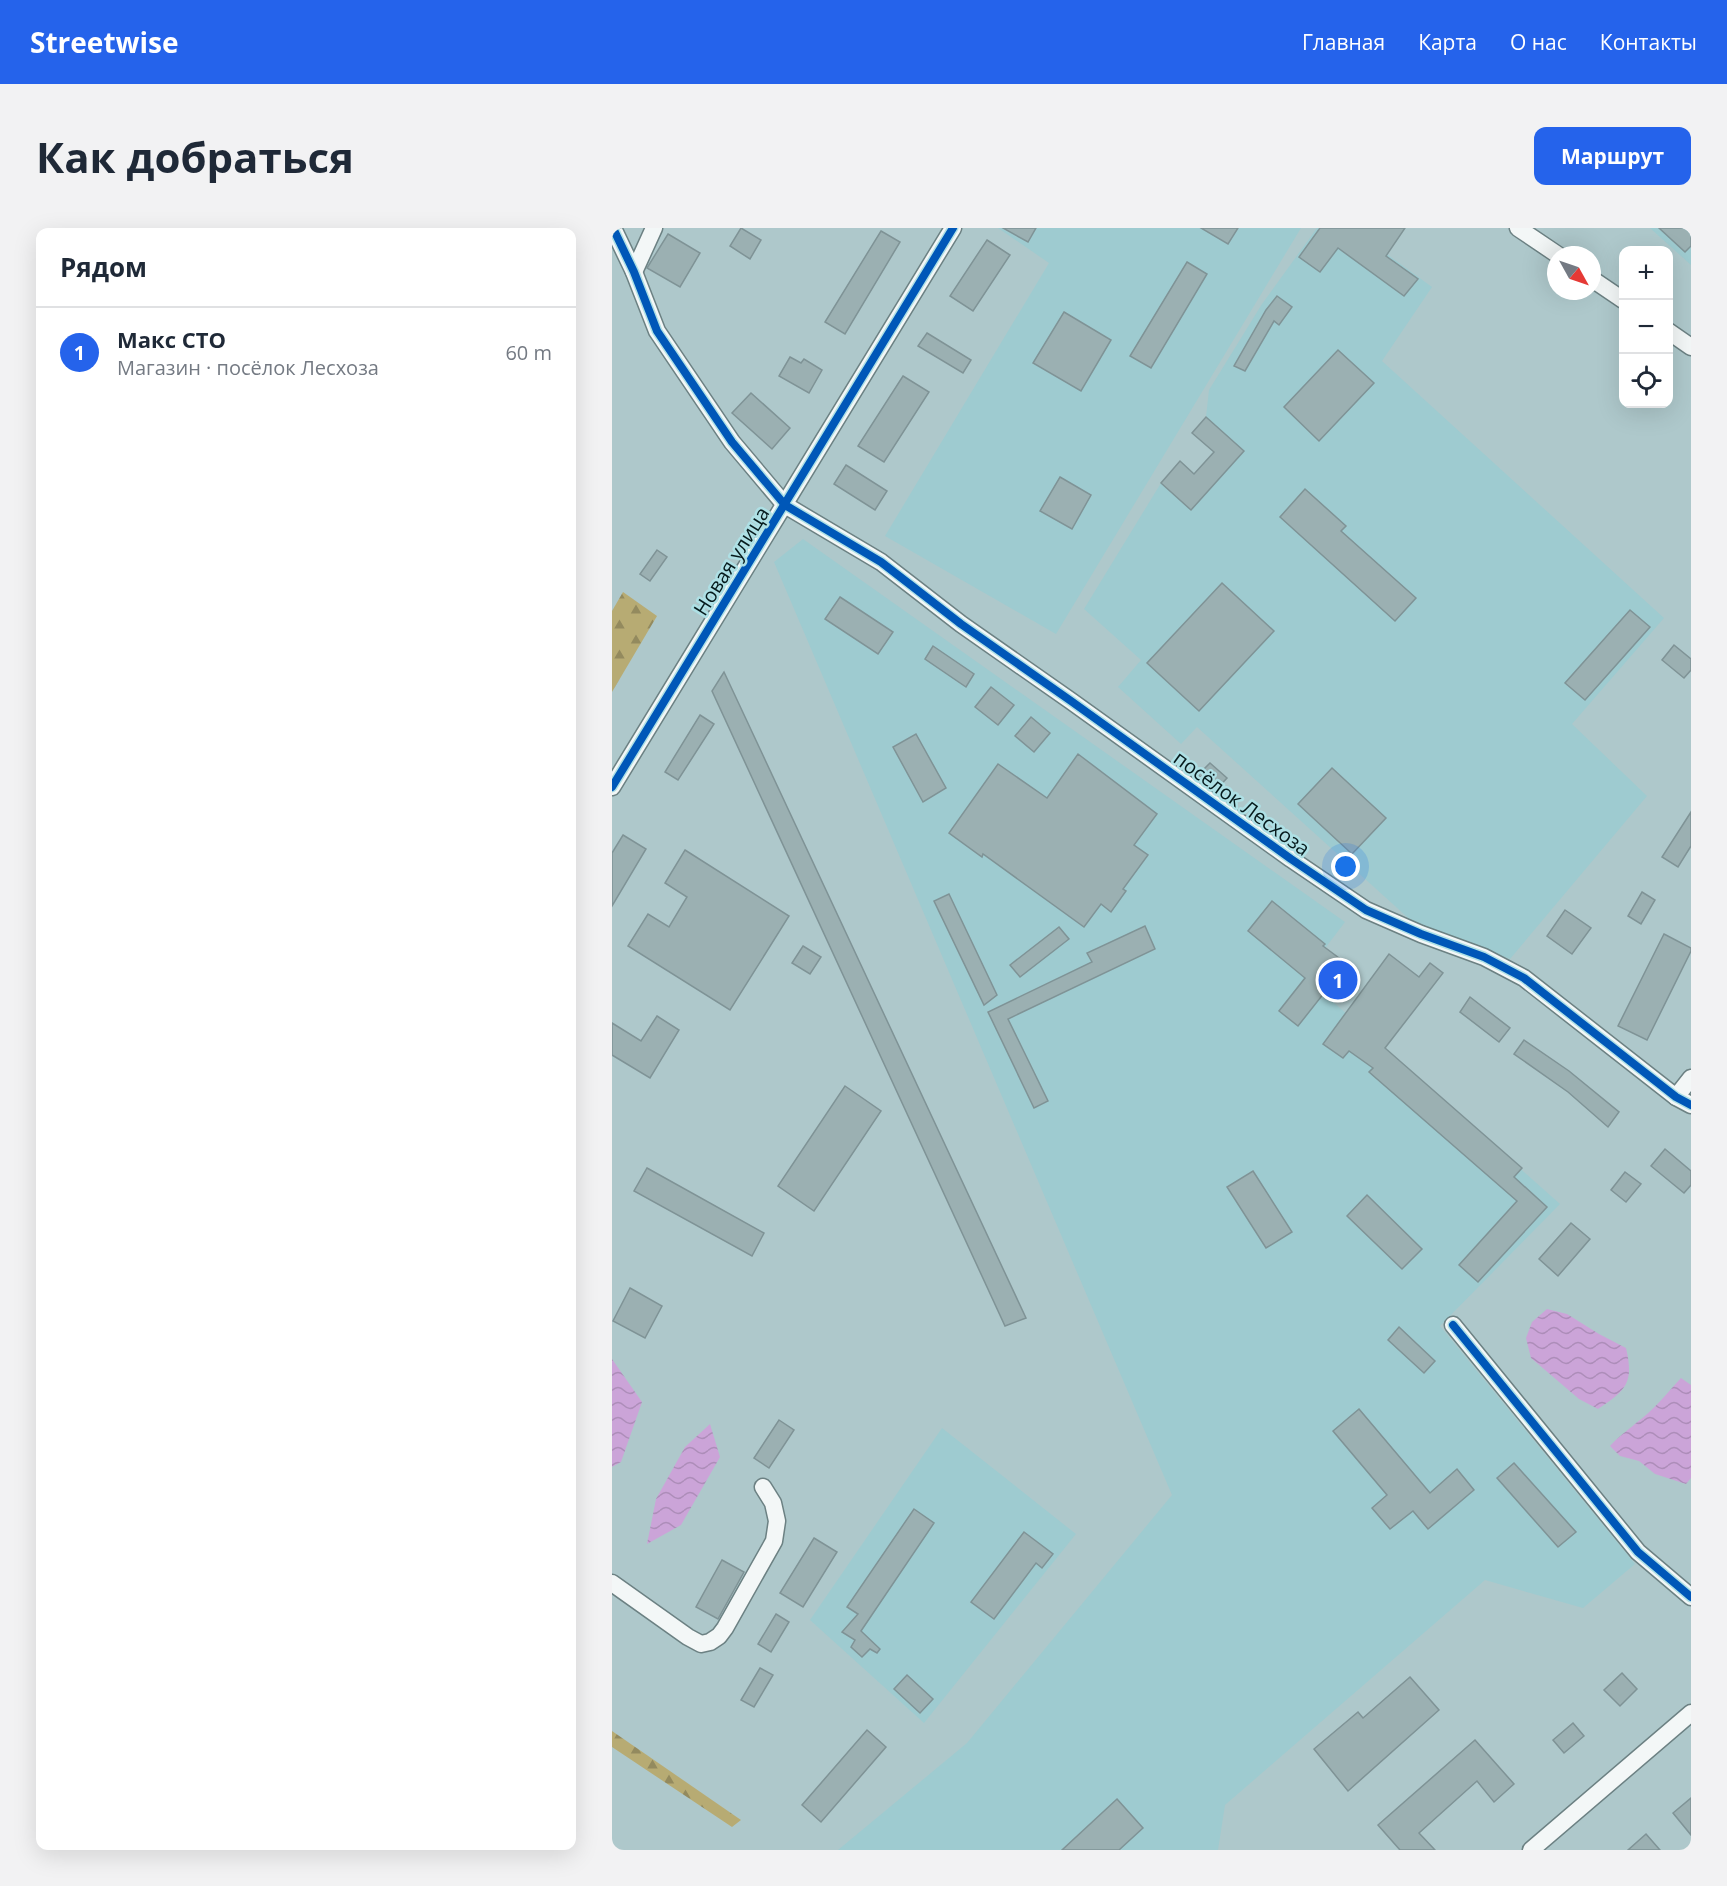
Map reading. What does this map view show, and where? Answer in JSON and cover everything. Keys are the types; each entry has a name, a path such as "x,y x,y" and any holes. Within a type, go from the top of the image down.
{"street":[{"name":"посёлок Лесхоза","path":"613,228 634,272 657,331 732,442 785,504 881,562 961,624 1366,910 1484,957 1524,978 1684,1101"},
{"path":"634,272 654,228"},
{"name":"Новая улица","path":"612,787 953,228"},
{"path":"1518,228 1547,248"},
{"path":"1601,285 1619,297"},
{"path":"1673,334 1691,347"},
{"path":"1684,1101 1691,1078"},
{"path":"1453,1325 1638,1552 1691,1596"},
{"path":"612,1583 688,1637 701,1644 710,1642 725,1628 774,1541 777,1521 772,1503 763,1487"},
{"path":"1531,1850 1691,1713"}],"shaded area":[{"path":"998,228 1301,228 1056,634 885,536 1049,263"},
{"path":"1317,228 1351,228 1432,287 1382,361 1664,618 1572,724 1647,796 1510,959 1416,925 1197,727 1181,744 1118,687 1141,660 1084,609 1161,483 1191,510 1244,451 1206,417 1209,390 1262,304"},
{"path":"1650,228 1691,228 1691,265 1673,249 1673,246 1670,246"},
{"path":"803,539 1345,922 1304,976 1560,1204 1440,1326 1635,1564 1583,1608 1485,1580 1225,1805 1218,1850 838,1850 967,1743 1172,1495 774,562"},
{"path":"942,1428 1076,1534 924,1723 810,1620"}],"green space":[{"path":"623,592 657,616 612,692 612,611"},
{"path":"612,1731 741,1820 732,1827 612,1747"}],"water":[{"path":"1547,1309 1567,1314 1626,1348 1629,1369 1626,1384 1616,1396 1598,1409 1579,1399 1531,1358 1526,1338 1532,1322"},
{"path":"612,1359 642,1402 621,1462 612,1467"},
{"path":"1681,1378 1691,1385 1691,1478 1686,1484 1655,1474 1639,1461 1620,1456 1610,1446 1660,1402"},
{"path":"710,1424 720,1457 681,1525 647,1544 656,1499 685,1447"}],"building":[{"path":"741,228 761,240 750,259 730,246"},
{"path":"1003,228 1036,228 1028,242"},
{"path":"1201,228 1238,228 1228,244"},
{"path":"1320,228 1405,228 1386,256 1418,279 1404,296 1338,248 1320,272 1299,257"},
{"path":"1659,228 1685,228 1691,233 1691,246 1685,252"},
{"path":"881,231 900,242 845,334 825,322"},
{"path":"668,234 700,253 680,287 647,268"},
{"path":"987,240 1010,255 973,311 950,296"},
{"path":"1187,262 1207,274 1151,368 1130,356"},
{"path":"1277,296 1292,307 1279,325 1274,321 1245,371 1234,366 1266,310"},
{"path":"1064,312 1111,340 1081,391 1033,363"},
{"path":"927,333 971,360 963,373 918,346"},
{"path":"1338,350 1374,383 1319,441 1284,407"},
{"path":"790,357 801,363 804,359 822,370 809,393 779,376"},
{"path":"903,376 929,392 884,462 858,446"},
{"path":"751,393 790,428 772,449 732,413"},
{"path":"1206,417 1244,451 1191,510 1161,483 1180,461 1194,474 1214,452 1192,433"},
{"path":"846,465 887,491 875,510 834,484"},
{"path":"1060,477 1091,495 1072,529 1040,511"},
{"path":"1305,489 1346,526 1341,531 1416,598 1395,621 1280,517"},
{"path":"657,550 667,557 650,581 640,574"},
{"path":"1222,583 1274,631 1199,711 1147,663"},
{"path":"840,597 893,632 878,654 825,619"},
{"path":"1630,610 1650,627 1585,700 1565,683"},
{"path":"1674,645 1691,659 1691,670 1684,678 1662,660"},
{"path":"933,646 974,674 966,687 925,659"},
{"path":"724,672 1026,1318 1005,1326 712,691"},
{"path":"991,687 1014,705 998,725 975,707"},
{"path":"700,715 714,724 678,780 665,772"},
{"path":"1031,717 1050,733 1034,752 1015,736"},
{"path":"916,734 946,788 923,802 893,747"},
{"path":"1078,754 1157,814 1134,845 1148,855 1123,889 1126,891 1111,912 1101,904 1084,927 983,854 982,857 949,833 998,764 1047,798"},
{"path":"1210,763 1227,778 1215,791 1198,775"},
{"path":"1332,768 1386,818 1352,854 1298,804"},
{"path":"1691,812 1691,846 1678,867 1662,857"},
{"path":"623,835 646,849 612,906 612,853"},
{"path":"685,850 789,916 730,1010 628,946 648,914 669,927 687,897 665,883"},
{"path":"1642,892 1655,900 1641,924 1628,916"},
{"path":"949,894 997,995 984,1005 934,901"},
{"path":"1272,901 1347,964 1298,1026 1279,1011 1305,978 1248,931"},
{"path":"1565,910 1591,928 1572,954 1547,936"},
{"path":"1145,926 1155,949 1008,1019 1048,1101 1034,1108 988,1012 1092,962 1087,953"},
{"path":"1059,927 1069,939 1020,977 1010,965"},
{"path":"1664,934 1691,948 1691,951 1647,1040 1618,1026"},
{"path":"803,946 821,957 810,974 792,963"},
{"path":"1389,954 1419,977 1430,963 1443,973 1385,1048 1522,1168 1514,1177 1547,1207 1478,1282 1459,1265 1517,1201 1369,1072 1373,1068 1349,1051 1343,1058 1323,1044"},
{"path":"1470,997 1510,1028 1499,1042 1460,1012"},
{"path":"657,1016 679,1030 650,1078 612,1055 612,1023 641,1041"},
{"path":"1524,1040 1569,1071 1619,1112 1608,1127 1568,1092 1514,1054"},
{"path":"845,1086 881,1111 814,1211 778,1186"},
{"path":"1665,1149 1691,1171 1691,1185 1684,1193 1651,1166"},
{"path":"647,1168 764,1233 752,1256 634,1191"},
{"path":"1253,1171 1292,1232 1266,1248 1227,1187"},
{"path":"1625,1172 1641,1184 1626,1202 1611,1190"},
{"path":"1367,1195 1422,1249 1402,1269 1347,1216"},
{"path":"1571,1223 1590,1239 1558,1276 1539,1259"},
{"path":"630,1288 662,1306 645,1338 613,1321"},
{"path":"1399,1327 1435,1361 1424,1373 1388,1340"},
{"path":"1359,1409 1430,1493 1457,1469 1474,1490 1428,1529 1413,1511 1390,1529 1372,1508 1387,1495 1333,1431"},
{"path":"779,1420 794,1430 769,1468 754,1458"},
{"path":"1514,1463 1576,1532 1558,1547 1497,1478"},
{"path":"914,1509 934,1523 861,1631 880,1649 877,1653 870,1649 862,1657 851,1647 855,1640 842,1632 858,1614 847,1607"},
{"path":"1024,1532 1053,1554 1042,1568 1036,1563 994,1619 971,1602"},
{"path":"814,1538 837,1552 803,1607 780,1593"},
{"path":"722,1560 744,1572 718,1619 696,1607"},
{"path":"776,1614 789,1622 771,1652 758,1644"},
{"path":"760,1668 773,1675 754,1707 741,1700"},
{"path":"1622,1673 1637,1689 1620,1706 1604,1690"},
{"path":"907,1675 933,1699 920,1713 894,1689"},
{"path":"1410,1677 1439,1710 1348,1791 1314,1749 1358,1712 1363,1718"},
{"path":"1573,1723 1584,1736 1564,1753 1553,1740"},
{"path":"867,1730 886,1747 821,1822 802,1805"},
{"path":"1475,1740 1514,1784 1494,1802 1477,1781 1419,1833 1435,1850 1400,1850 1378,1825"},
{"path":"1691,1798 1691,1835 1673,1813"},
{"path":"1117,1799 1143,1828 1119,1850 1062,1850"},
{"path":"1646,1834 1660,1850 1628,1850"}],"cycle path":[{"path":"613,228 634,272 657,331 732,442 785,505 881,562 961,624 1366,910 1421,934 1484,957 1524,978 1676,1097 1691,1105"},
{"path":"612,787 953,228"},
{"path":"1453,1325 1638,1552 1691,1597"}],"place":[{"name":"Макс СТО","path":"1338,980"}]}
